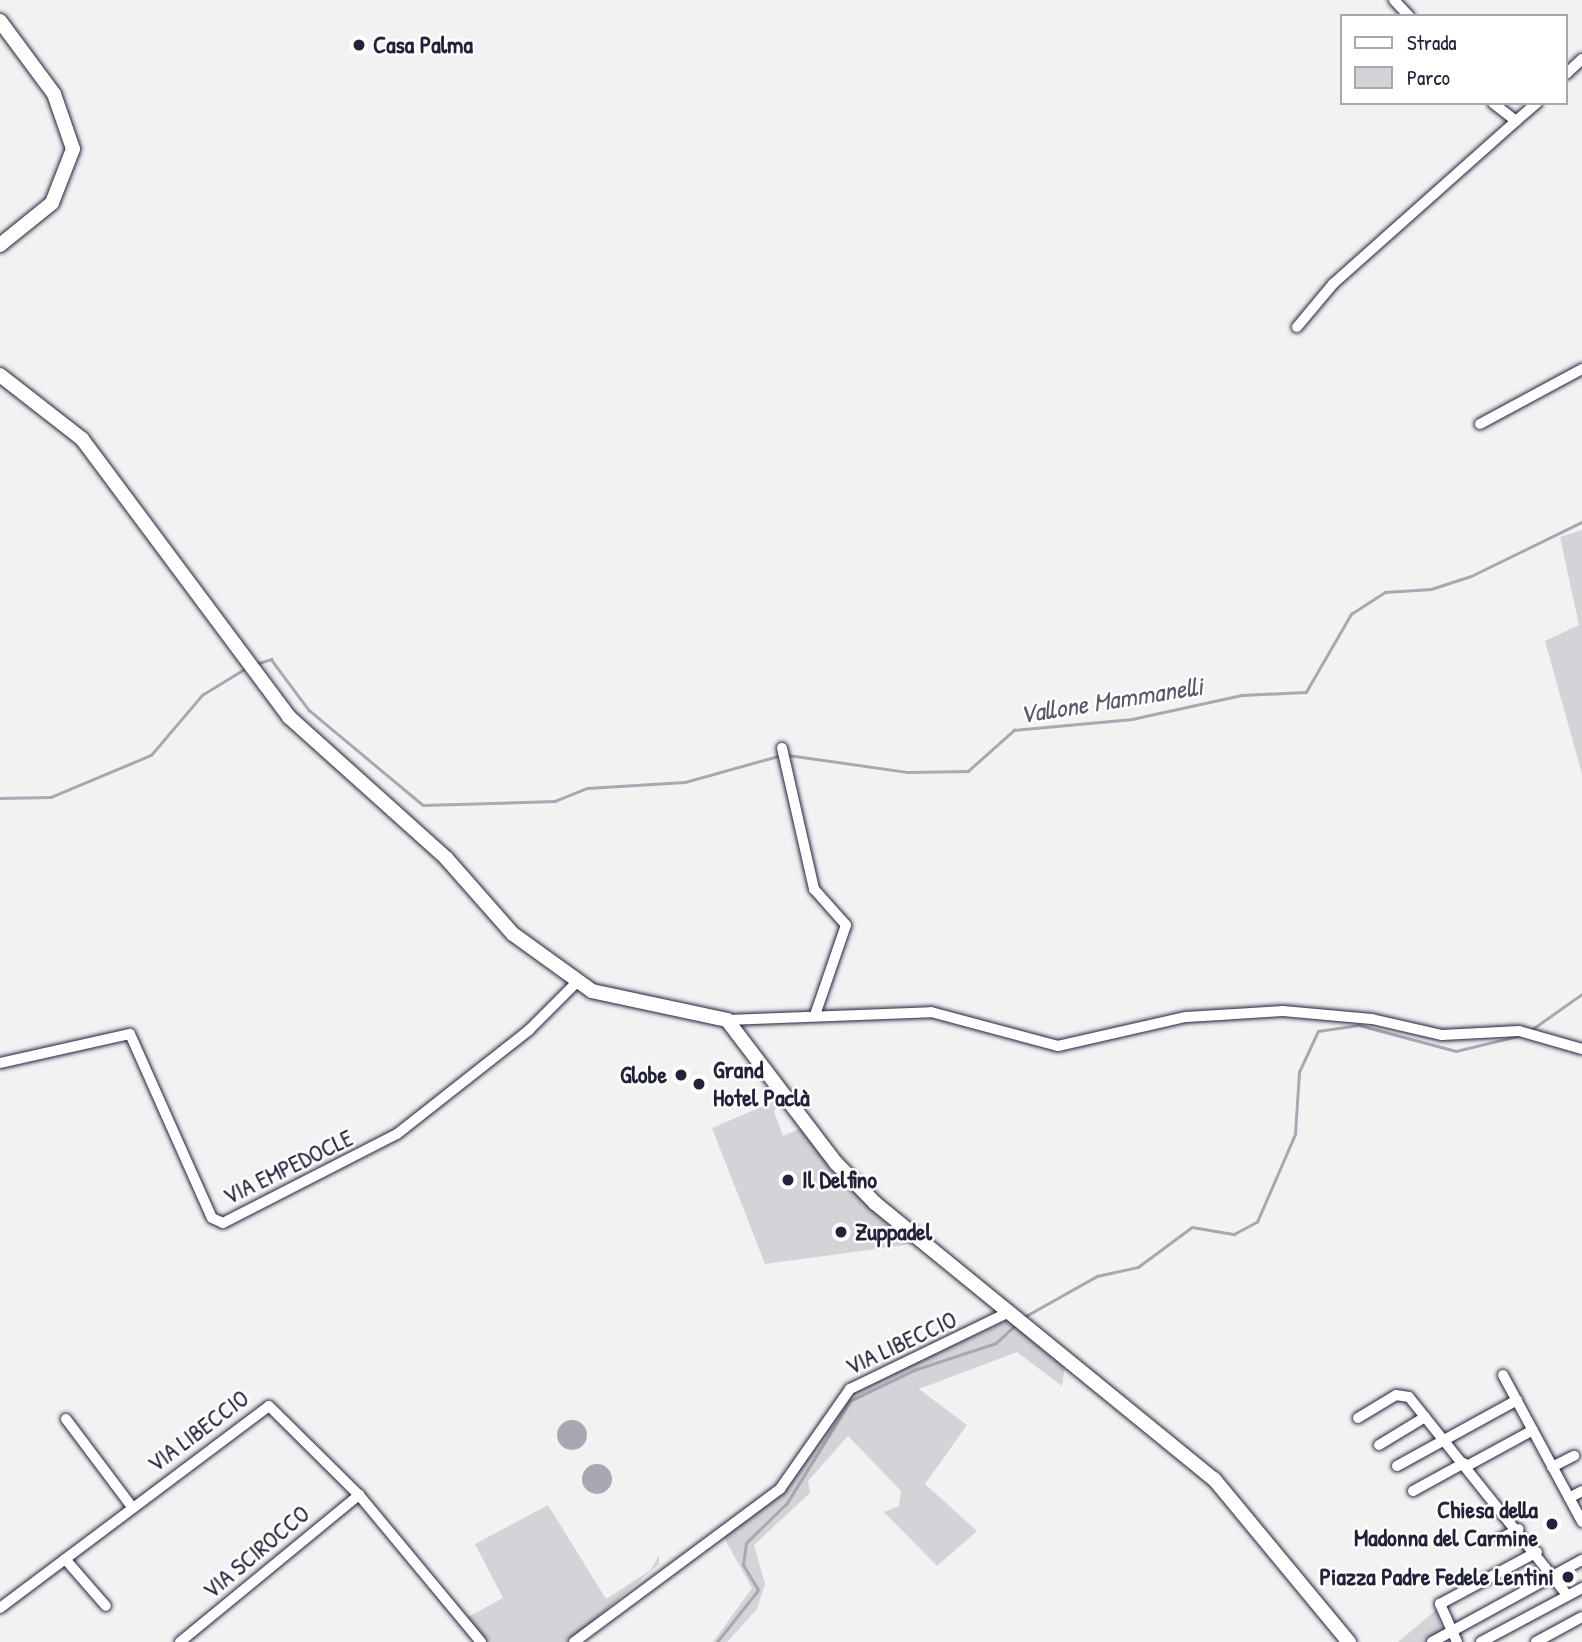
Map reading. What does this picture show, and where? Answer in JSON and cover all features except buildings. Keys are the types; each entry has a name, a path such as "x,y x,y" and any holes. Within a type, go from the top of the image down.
{"street":[{"path":"1394,0 1407,14"},
{"path":"0,21 54,94 73,149 52,203 0,245"},
{"path":"1568,72 1582,59"},
{"path":"1496,105 1516,121"},
{"path":"1297,327 1333,284 1535,105"},
{"path":"1480,424 1582,369"},
{"path":"0,375 82,439 289,717 446,858 513,934 576,983 626,1002 727,1020 931,1013 1058,1046 1186,1017 1283,1011 1372,1019 1442,1035 1519,1031 1582,1049"},
{"path":"782,748 814,889 846,925 815,1016"},
{"name":"VIA EMPEDOCLE","path":"0,1063 130,1034 212,1218 223,1223 397,1134 529,1030 576,983"},
{"path":"727,1020 836,1163 891,1218 1214,1479 1348,1640"},
{"name":"VIA LIBECCIO","path":"574,1642 780,1489 850,1389 1007,1313"},
{"path":"1503,1375 1582,1522"},
{"path":"1358,1418 1404,1394 1555,1574 1567,1595"},
{"path":"1397,1466 1517,1400"},
{"name":"VIA LIBECCIO","path":"0,1608 264,1406 359,1496 481,1642"},
{"path":"1378,1445 1425,1417"},
{"path":"66,1419 132,1507"},
{"path":"1413,1492 1533,1430"},
{"path":"1552,1467 1574,1456"},
{"path":"1569,1497 1582,1491"},
{"name":"VIA SCIROCCO","path":"180,1642 359,1496"},
{"path":"1500,1539 1519,1530"},
{"path":"1454,1637 1440,1604 1536,1552"},
{"path":"65,1559 106,1605"},
{"path":"1432,1642 1454,1637 1582,1560"},
{"path":"1481,1642 1582,1588"},
{"path":"1536,1642 1582,1617"}],"green space":[{"path":"1582,530 1582,774 1545,641 1579,625 1560,537"},
{"name":"Il Delfino","path":"780,1099 774,1112 783,1136 801,1128 913,1244 765,1264 712,1128"},
{"path":"1008,1320 1065,1366 1062,1386 1017,1352 919,1389 967,1425 925,1484 977,1531 937,1566 884,1512 899,1506 901,1491 848,1436 808,1481 810,1493 754,1545 765,1584 757,1609 727,1642 713,1642 752,1588 722,1534 771,1500 849,1393"},
{"path":"548,1505 606,1599 651,1570 659,1555 659,1564 569,1642 484,1642 468,1617 503,1598 475,1544"},
{"path":"1436,1610 1443,1632 1425,1642 1398,1642"}],"shaded area":[{"path":"572,1420 583,1424 587,1435 583,1446 572,1450 561,1446 557,1435 561,1424"},
{"path":"597,1464 608,1468 612,1479 608,1490 597,1494 586,1490 582,1479 586,1468"}],"waterway":[{"name":"Vallone Mammanelli","path":"788,755 908,772 968,771 1014,730 1132,719 1242,695 1306,692 1351,614 1385,592 1431,589 1469,577 1582,522"},
{"name":"Vallone Mammanelli","path":"256,664 271,659 309,710 423,805 555,801 587,788 685,782 782,755"},
{"path":"0,798 51,797 151,755 202,695 246,668"},
{"path":"1531,1030 1582,994"},
{"path":"1024,1317 1097,1276 1138,1267 1192,1227 1234,1234 1257,1222 1295,1134 1299,1072 1318,1031 1359,1025 1456,1051 1522,1035"},
{"path":"717,1642 758,1590 743,1565 746,1543 787,1503 850,1401 914,1370 996,1343 1015,1325"}],"place":[{"name":"Casa Palma","path":"359,45"},
{"name":"Globe","path":"681,1075"},
{"name":"Grand Hotel Paclà","path":"699,1084"},
{"name":"Il Delfino","path":"788,1180"},
{"name":"Zuppadel","path":"841,1232"},
{"name":"Chiesa della Madonna del Carmine","path":"1552,1524"},
{"name":"Piazza Padre Fedele Lentini","path":"1568,1577"}]}
